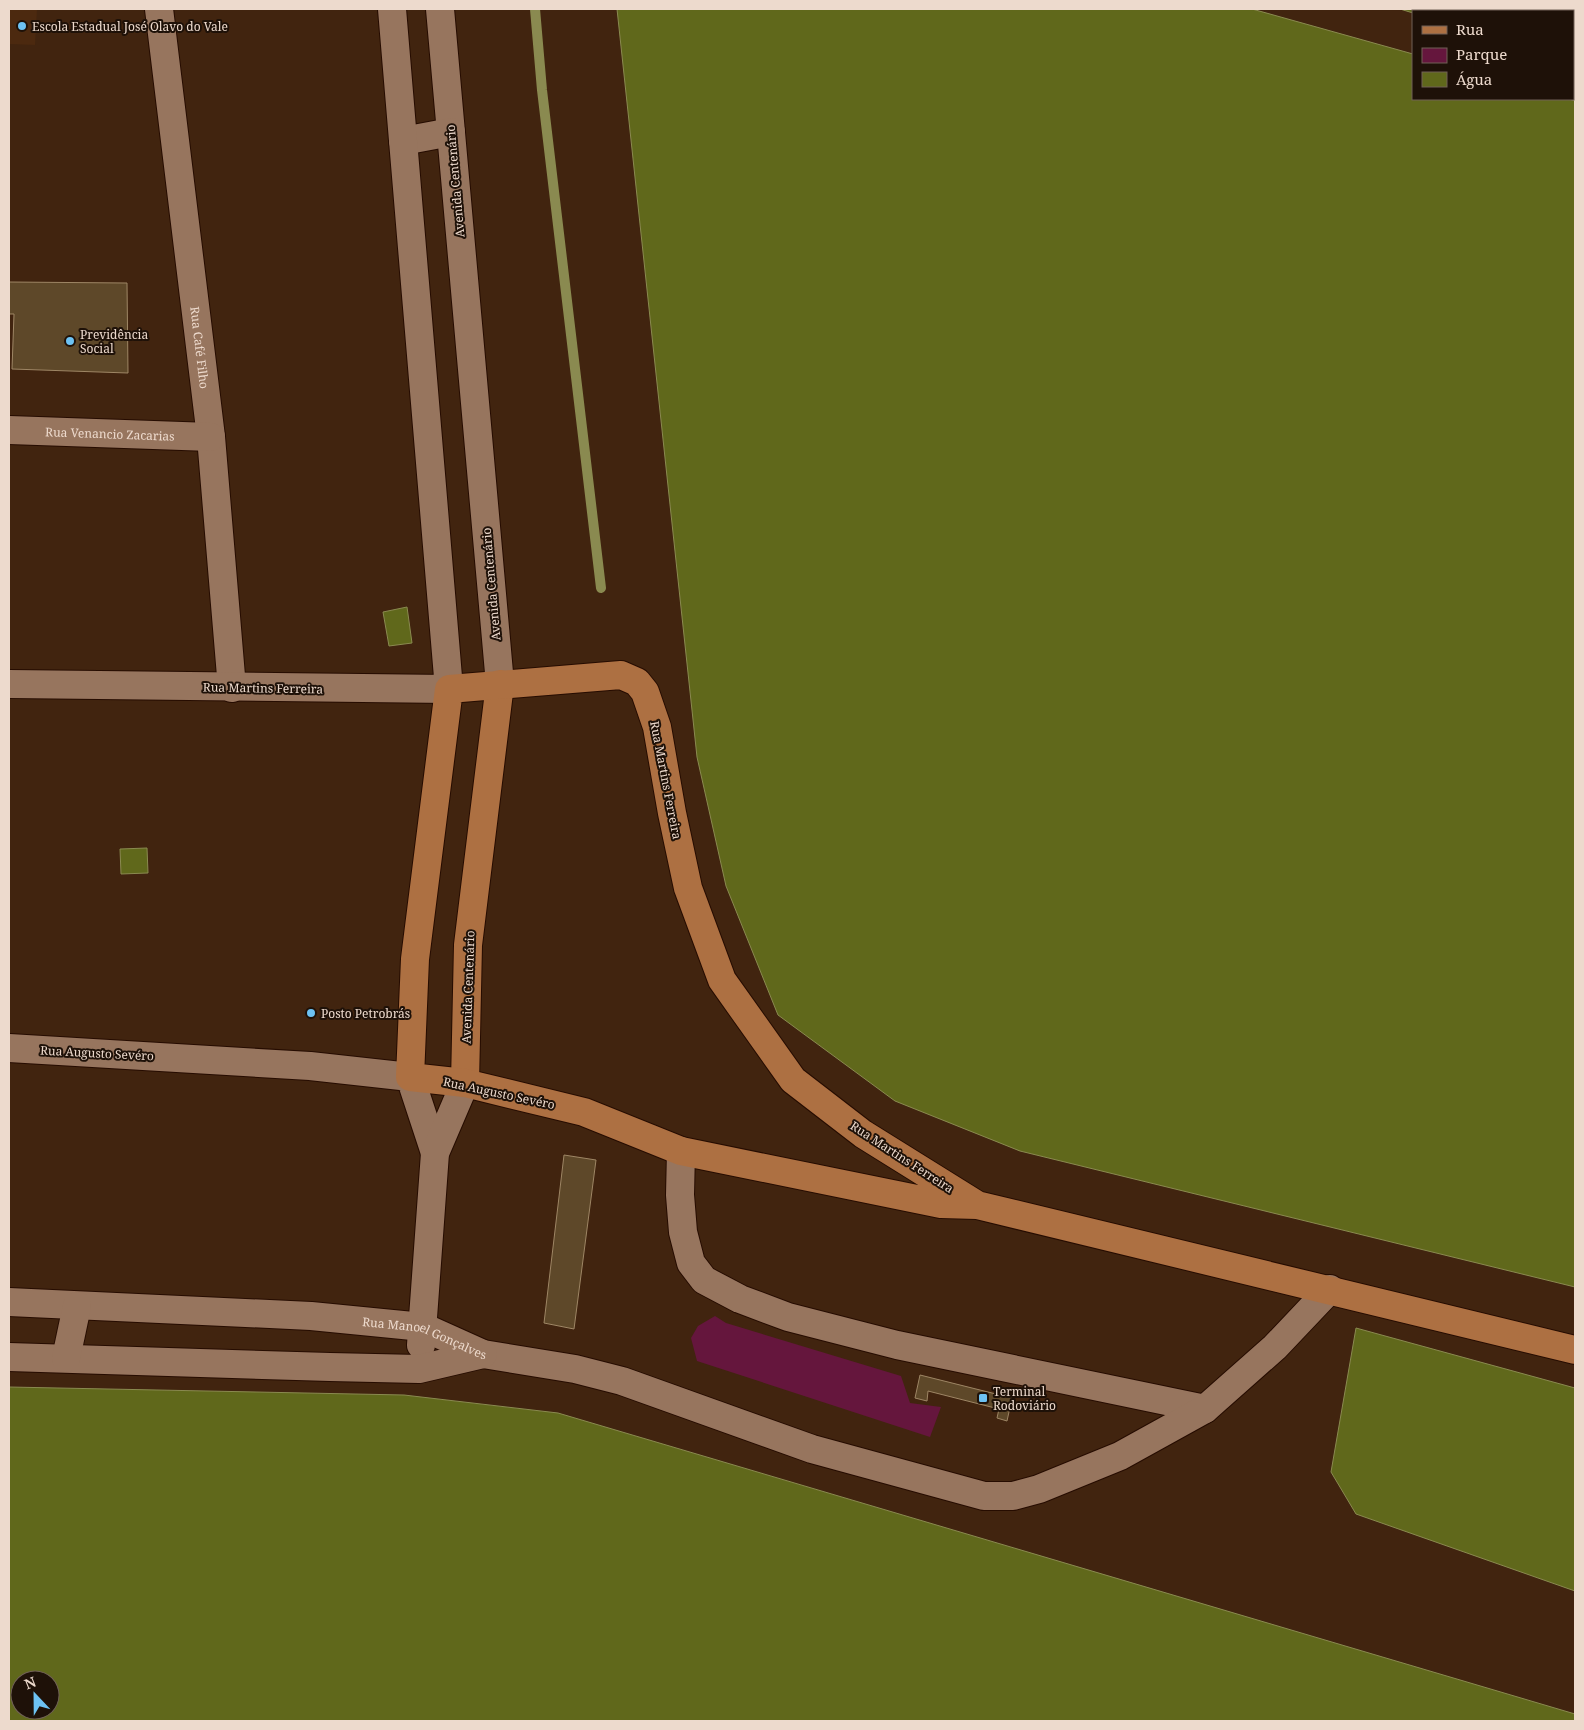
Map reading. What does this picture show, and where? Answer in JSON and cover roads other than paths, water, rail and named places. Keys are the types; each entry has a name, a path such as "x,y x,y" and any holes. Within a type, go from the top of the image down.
{"main road":[{"name":"Rua Martins Ferreira","path":"449,689 620,674 637,682 645,692 657,727 672,813 688,888 722,980 793,1080 863,1134 977,1205"},
{"name":"Avenida Centenário","path":"465,1083 468,945 500,684"},
{"name":"Avenida Centenário","path":"410,1077 416,959 449,689"},
{"name":"Rua Augusto Sevéro","path":"410,1077 465,1083 584,1112 681,1151 941,1204 977,1205"},
{"path":"977,1205 1330,1289 1575,1350"}],"street":[{"name":"Rua Café Filho","path":"160,9 211,437 232,688"},
{"name":"Avenida Centenário","path":"392,9 449,689"},
{"name":"Avenida Centenário","path":"440,9 500,684"},
{"path":"403,141 451,132"},
{"name":"Rua Venancio Zacarias","path":"9,430 211,437"},
{"name":"Rua Martins Ferreira","path":"9,684 449,689"},
{"name":"Rua Augusto Sevéro","path":"9,1048 310,1066 410,1077"},
{"name":"Avenida Centenário","path":"410,1077 435,1153"},
{"name":"Avenida Centenário","path":"419,1369 435,1153 465,1083"},
{"path":"681,1151 680,1195 682,1232 691,1263 704,1280 740,1299 788,1317 897,1345 1205,1409"},
{"path":"484,1354 575,1369 622,1381 812,1449 984,1496 1013,1496 1039,1489 1120,1456 1205,1409 1275,1347 1330,1289"},
{"name":"Rua Manoel Gonçalves","path":"9,1302 311,1316 423,1327 484,1354"},
{"path":"66,1358 76,1306"},
{"name":"Rua Manoel Gonçalves","path":"9,1357 419,1369 484,1354"}],"water":[{"path":"617,9 1252,9 1412,54 1412,100 1575,101 1575,1287 1020,1151 895,1101 778,1015 726,886 697,757"},
{"path":"1400,9 1575,9 1575,60 1574,10 1412,10 1412,13"},
{"path":"407,607 412,643 389,646 383,612"},
{"path":"147,848 148,873 121,874 120,849"},
{"path":"1356,1328 1575,1388 1575,1591 1356,1514 1331,1472"},
{"path":"9,1387 404,1395 558,1413 1575,1714 1575,1721 9,1721"}],"waterway":[{"path":"535,9 542,90 601,588"}],"place":[{"name":"Escola Estadual José Olavo do Vale","path":"22,26"},
{"name":"Previdência Social","path":"70,341"},
{"name":"Posto Petrobrás","path":"311,1013"},
{"name":"Terminal Rodoviário","path":"983,1398"}]}
